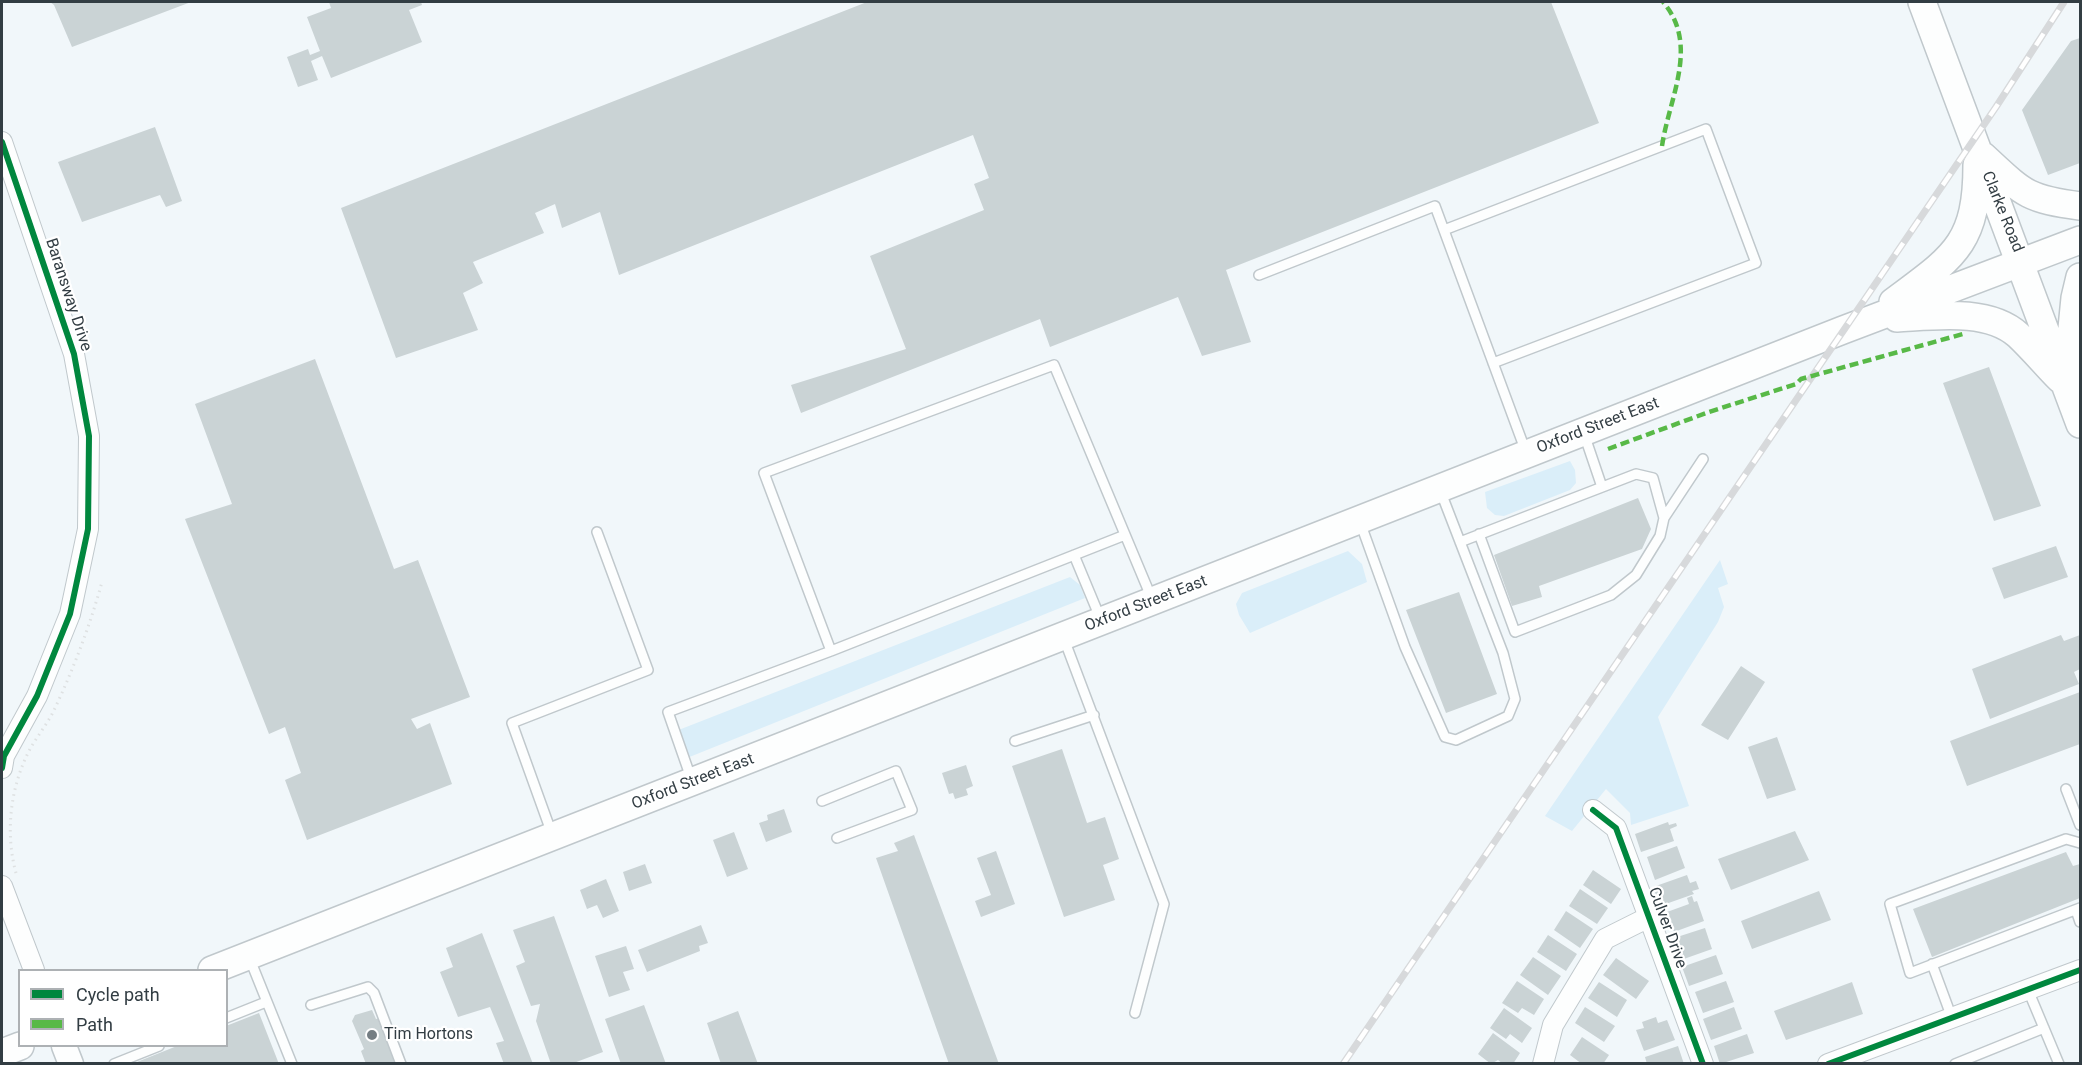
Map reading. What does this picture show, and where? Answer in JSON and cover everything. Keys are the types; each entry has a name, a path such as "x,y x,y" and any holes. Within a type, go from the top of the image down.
{"main road":[{"name":"Clarke Road","path":"1922,2 1977,151 2022,262 2080,424"},
{"path":"1977,151 2012,183 2032,197 2052,203 2080,206"},
{"path":"1868,321 1941,265 1963,241 1977,201 1977,151"},
{"name":"Oxford Street East","path":"215,969 1583,432 2080,240"},
{"path":"2067,386 2075,298 2080,277"},
{"path":"1868,321 1959,316 1995,321 2018,336 2067,386"},
{"path":"2,1053 18,1047"}],"street":[{"name":"Baransway Drive","path":"2,142 74,354 89,436 88,529 70,614 37,696 4,756 2,768"},
{"name":"Culver Drive","path":"1593,810 1616,828 1703,1064"},
{"path":"10,884 34,969"},
{"name":"Culver Drive","path":"1543,1064 1553,1025 1605,939 1649,917"},
{"path":"1828,1064 2080,970"},
{"path":"64,1047 71,1064"}],"lane":[{"path":"1444,230 1706,129 1756,263 1493,363"},
{"path":"1259,275 1435,206 1527,454"},
{"path":"831,651 764,473 1054,365 1153,601"},
{"path":"1583,432 1602,487"},
{"path":"1479,534 1515,632 1611,596 1636,575 1660,536 1664,518 1703,459"},
{"path":"1460,542 1636,474 1653,478 1664,518"},
{"path":"1359,520 1405,647 1445,737 1456,740 1508,716 1515,699 1503,652 1440,489"},
{"path":"553,837 512,723 648,670 597,532"},
{"path":"692,782 668,712 831,651 1125,535"},
{"path":"1074,555 1102,621"},
{"path":"1063,636 1164,904 1135,1013"},
{"path":"1015,741 1094,715"},
{"path":"822,801 896,771 900,780 912,810 837,838"},
{"path":"2066,789 2080,825"},
{"path":"2080,843 2066,839 1890,904 1910,973 2078,909 2080,922"},
{"path":"248,956 292,1064"},
{"path":"1932,964 1952,1018"},
{"path":"311,1005 368,987 374,993 401,1064"},
{"path":"2028,990 2059,1064"},
{"path":"228,1017 266,1002"},
{"path":"1954,1064 2044,1028"},
{"path":"114,1064 156,1047"}],"path":[{"path":"10,884 15,871 9,825 17,785 29,751 55,710 85,640 102,582"}],"shaded area":[{"path":"1570,461 1575,470 1576,483 1570,490 1504,516 1495,515 1487,508 1485,492"},
{"path":"1348,551 1362,564 1367,582 1250,633 1239,615 1236,604 1242,593"},
{"path":"1720,560 1728,584 1718,588 1724,607 1718,622 1658,717 1689,806 1631,825 1630,813 1606,789 1572,831 1545,816"},
{"path":"1070,577 1080,585 1085,598 687,758 676,731"}],"building":[{"path":"50,2 191,2 72,47 54,5"},
{"path":"329,2 421,2 422,5 409,10 422,42 331,78 322,56 311,61 318,80 298,87 287,57 308,49 310,55 320,51 307,17 331,8"},
{"path":"867,2 1551,2 1599,123 1226,270 1251,342 1202,356 1178,297 1050,347 1040,319 801,413 791,385 906,349 870,256 984,210 974,184 989,178 973,135 619,275 600,212 562,228 555,204 535,213 544,233 473,262 483,283 463,293 478,330 396,358 341,208"},
{"path":"2080,38 2080,163 2048,175 2022,110 2071,41"},
{"path":"155,127 182,201 166,207 160,195 82,222 58,162"},
{"path":"315,359 394,569 418,560 470,697 411,719 417,729 430,723 452,784 307,840 285,780 301,773 285,727 269,734 185,519 232,504 195,404"},
{"path":"1989,367 2041,506 1994,521 1943,383"},
{"path":"1638,498 1651,529 1642,549 1539,586 1542,597 1512,606 1494,555"},
{"path":"2056,546 2068,577 2004,599 1992,568"},
{"path":"1459,592 1497,694 1446,713 1406,610"},
{"path":"2061,635 2064,641 2080,635 2080,669 2074,672 2079,684 1990,719 1972,669"},
{"path":"1741,666 1765,682 1728,740 1701,725"},
{"path":"2080,692 2080,744 1967,786 1950,741"},
{"path":"1777,737 1796,790 1767,799 1748,747"},
{"path":"1062,749 1087,823 1105,817 1119,859 1103,865 1115,900 1064,917 1012,766"},
{"path":"966,765 973,786 966,789 968,795 955,799 953,793 949,794 942,773"},
{"path":"784,809 792,832 766,842 759,823 768,820 767,815"},
{"path":"1668,822 1669,825 1676,823 1677,826 1670,829 1674,841 1641,852 1635,834"},
{"path":"1795,831 1809,860 1731,890 1718,859"},
{"path":"734,832 748,869 727,877 713,840"},
{"path":"914,835 999,1064 949,1064 876,858 898,851 894,843"},
{"path":"1677,846 1685,868 1655,880 1647,857"},
{"path":"996,851 1015,904 981,917 975,901 991,895 977,858"},
{"path":"2066,852 2073,866 2080,864 2080,898 1932,957 1913,909"},
{"path":"645,864 652,883 629,891 623,872"},
{"path":"1593,870 1621,889 1611,904 1583,885"},
{"path":"1687,875 1690,883 1696,881 1699,889 1692,891 1694,894 1660,906 1653,887"},
{"path":"606,879 619,911 603,918 597,905 587,909 580,890"},
{"path":"1580,889 1608,908 1597,924 1569,906"},
{"path":"1819,891 1831,920 1752,949 1741,921"},
{"path":"1692,896 1694,902 1697,901 1704,921 1674,932 1667,912 1689,904 1687,898"},
{"path":"1566,911 1593,929 1580,948 1554,930"},
{"path":"554,916 603,1052 571,1064 551,1064 536,1021 540,1004 531,1006 516,966 525,962 513,930"},
{"path":"701,925 708,943 699,946 700,951 647,972 638,950"},
{"path":"1705,928 1712,949 1681,960 1674,938"},
{"path":"482,933 533,1064 504,1064 496,1043 504,1041 490,1007 458,1017 440,972 453,967 446,948"},
{"path":"1548,935 1577,954 1566,971 1537,952"},
{"path":"626,946 634,969 623,972 630,990 609,997 595,956"},
{"path":"1716,955 1723,974 1689,986 1682,967"},
{"path":"1533,957 1561,976 1548,995 1520,975"},
{"path":"1616,958 1649,981 1636,999 1603,975"},
{"path":"1517,981 1544,999 1534,1015 1522,1008 1518,1013 1502,1003"},
{"path":"1726,981 1734,1002 1703,1013 1695,992"},
{"path":"1599,982 1627,1000 1617,1017 1588,998"},
{"path":"1852,982 1863,1014 1786,1040 1774,1011"},
{"path":"644,1005 666,1064 621,1064 605,1019"},
{"path":"1585,1007 1615,1026 1604,1042 1575,1023"},
{"path":"1734,1007 1742,1029 1711,1040 1703,1019"},
{"path":"1504,1008 1532,1028 1522,1043 1510,1034 1506,1039 1490,1028"},
{"name":"Tim Hortons","path":"372,1010 376,1019 380,1018 398,1064 366,1064 361,1051 364,1049 352,1021 355,1015"},
{"path":"738,1011 758,1064 721,1064 707,1023"},
{"path":"259,1013 279,1064 132,1064 174,1047 228,1047 228,1025"},
{"path":"1656,1017 1658,1023 1667,1020 1675,1040 1644,1051 1636,1030 1644,1028 1642,1022"},
{"path":"1493,1033 1520,1053 1513,1064 1503,1064 1498,1060 1491,1064 1478,1054"},
{"path":"1747,1034 1754,1053 1720,1064 1714,1046"},
{"path":"1582,1037 1609,1055 1603,1064 1582,1064 1570,1055"},
{"path":"1678,1046 1684,1064 1647,1064 1645,1057"}],"railway":[{"path":"1343,1064 1996,107 2064,2"}],"marked path":[{"path":"1662,146 1681,54 1674,19 1663,2"},
{"path":"1608,449 1709,412 1796,384 1801,379 1963,334"}],"cycle path":[{"path":"2,142 74,354 89,436 88,529 70,614 37,696 4,756 2,768"},
{"path":"1593,810 1616,828 1703,1064"},
{"path":"1828,1064 2080,970"}],"place":[{"name":"Tim Hortons","path":"372,1035"}]}
